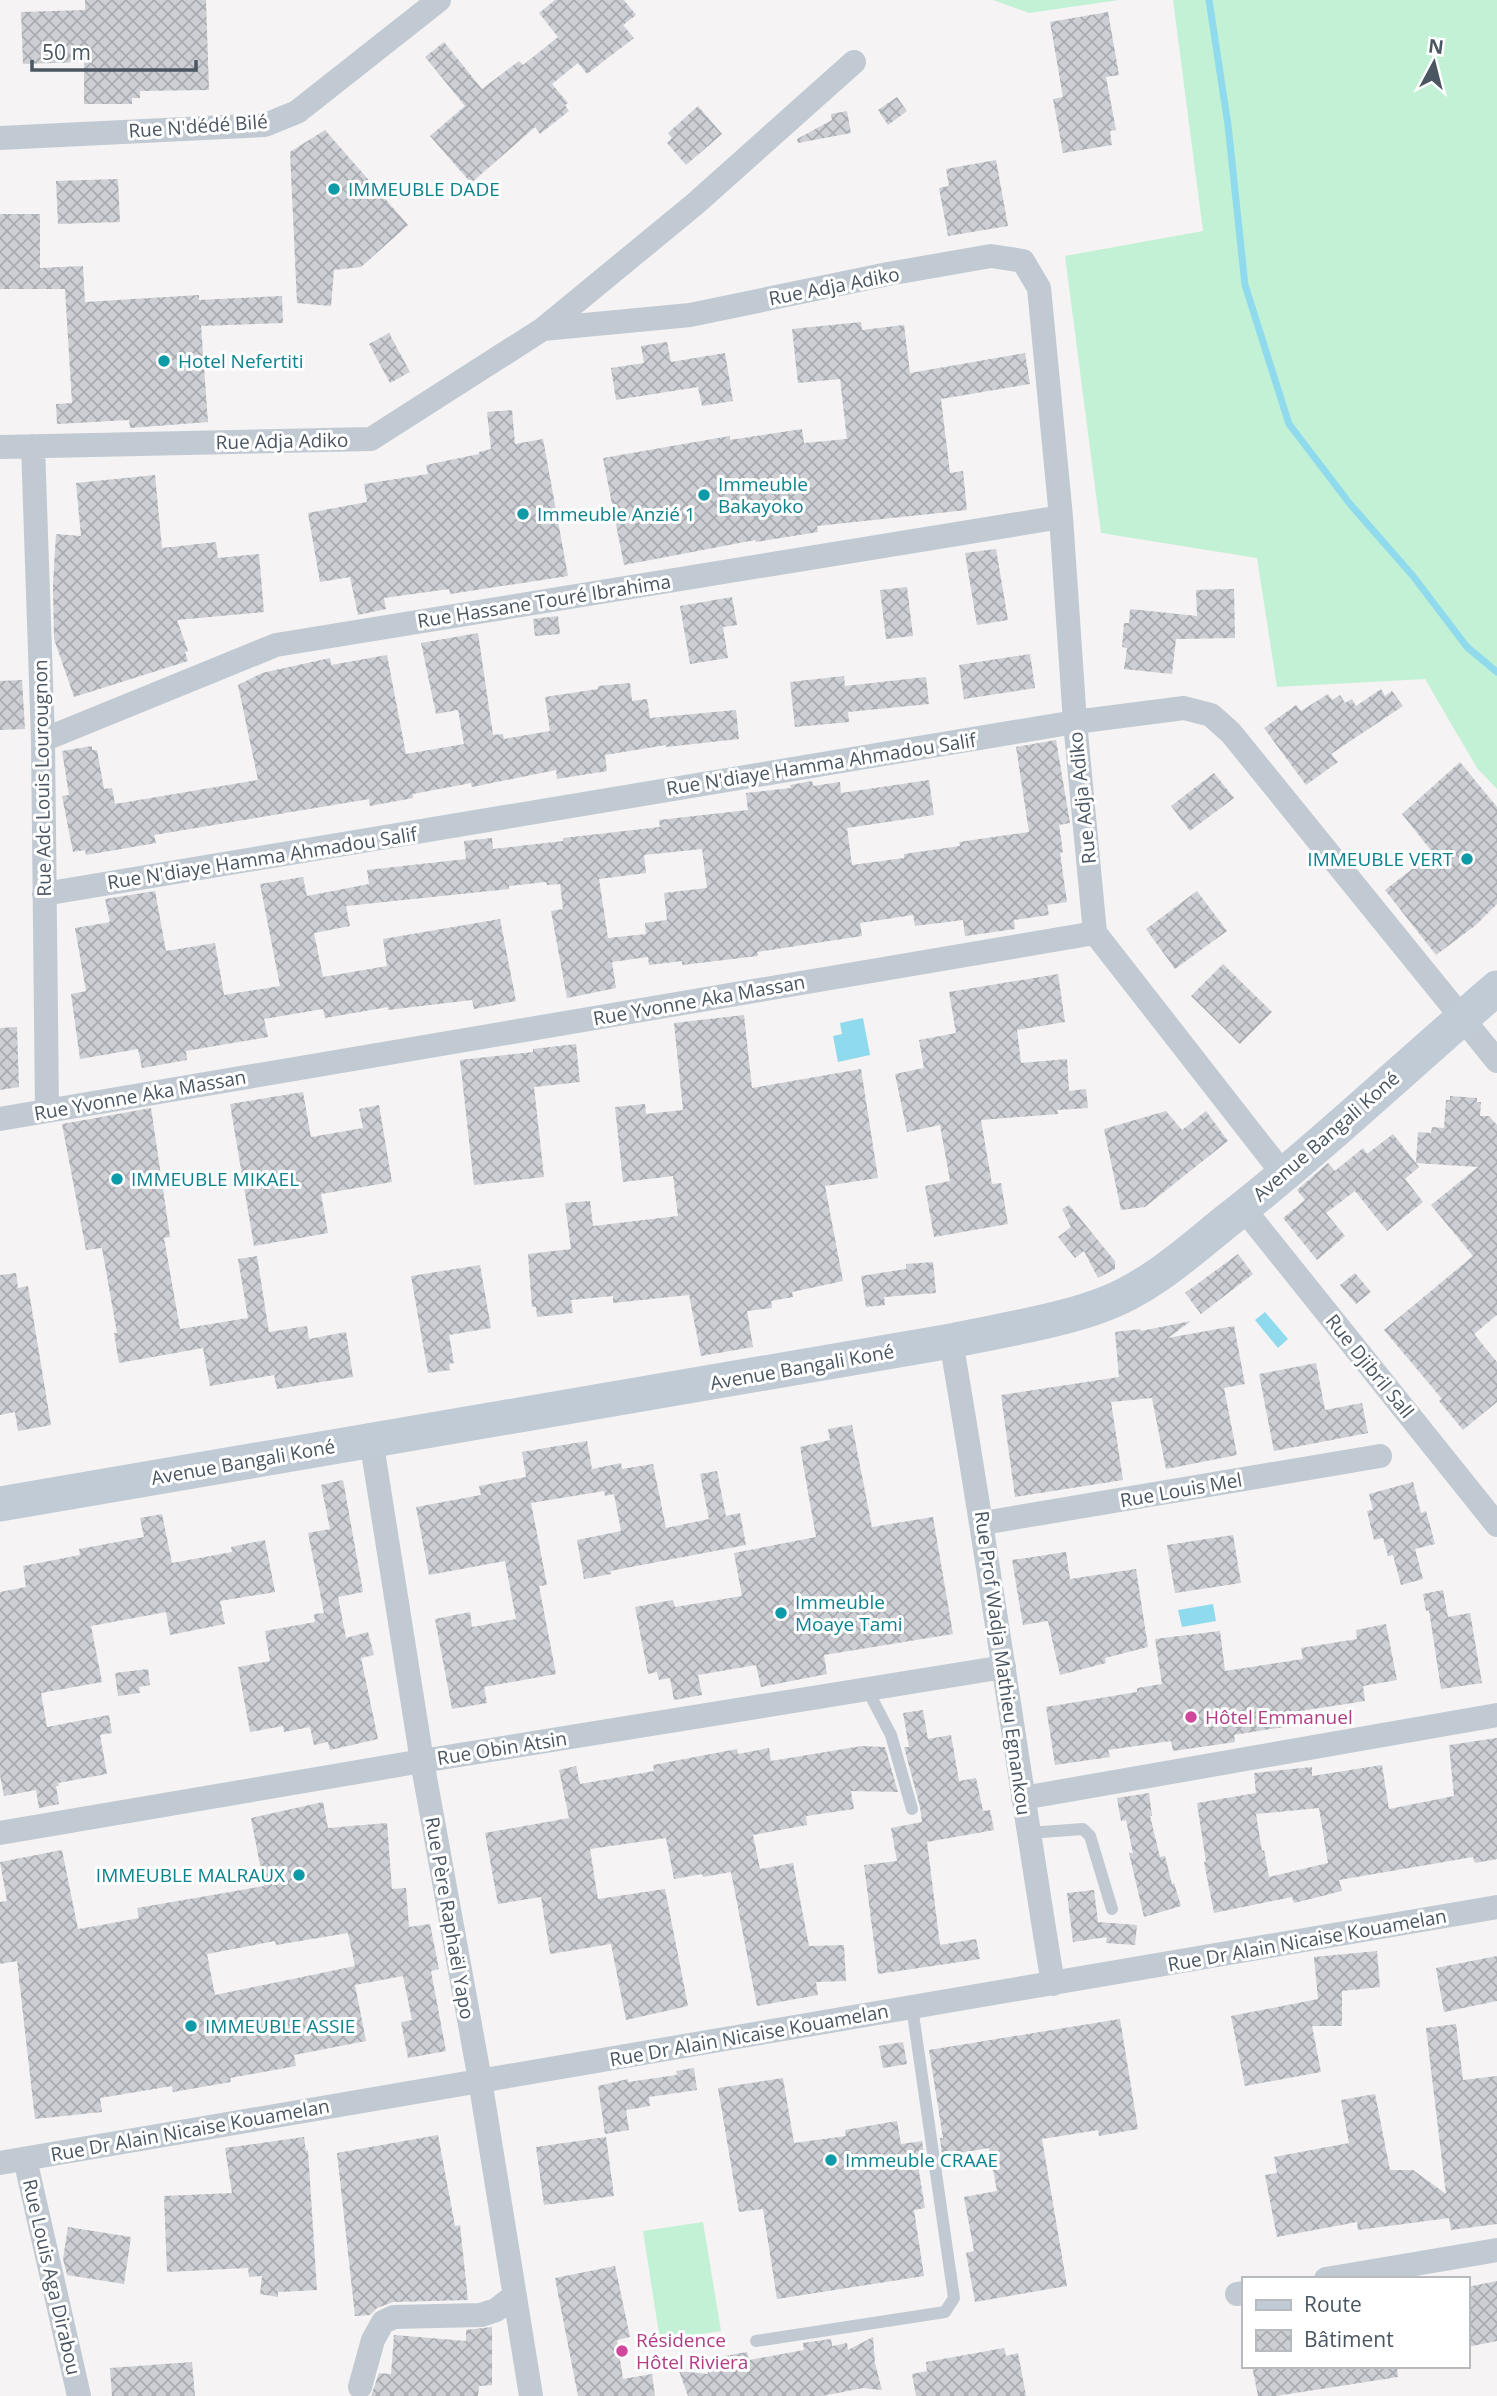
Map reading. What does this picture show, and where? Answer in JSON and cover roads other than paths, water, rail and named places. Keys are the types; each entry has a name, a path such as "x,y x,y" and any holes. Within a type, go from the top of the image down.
{"street":[{"name":"Rue N'dédé Bilé","path":"0,138 265,125 297,112 439,0"},
{"path":"543,329 695,204 854,62"},
{"name":"Rue Adja Adiko","path":"0,447 371,439 543,329 690,315 990,256 1023,261 1039,288 1062,517 1075,722 1095,933"},
{"name":"Rue Adc Louis Lourougnon","path":"33,446 43,740 47,1110"},
{"name":"Rue Hassane Touré Ibrahima","path":"43,740 276,645 1062,517"},
{"name":"Rue N'diaye Hamma Ahmadou Salif","path":"44,894 1075,722 1184,708 1210,715 1231,733 1497,1061"},
{"path":"1095,933 1284,1175"},
{"name":"Rue Yvonne Aka Massan","path":"0,1119 1095,933"},
{"name":"Avenue Bangali Koné","path":"0,1504 951,1341 1067,1315 1133,1291 1167,1268 1284,1175 1497,988"},
{"name":"Rue Djibril Sall","path":"1243,1208 1497,1525"},
{"name":"Rue Prof Wadja Mathieu Egnankou","path":"951,1341 982,1523 1053,1984"},
{"name":"Rue Père Raphaël Yapo","path":"371,1439 422,1761 480,2080 531,2396"},
{"name":"Rue Louis Mel","path":"982,1523 1380,1456"},
{"name":"Rue Obin Atsin","path":"0,1833 422,1761 1004,1667"},
{"path":"1023,1798 1497,1715"},
{"name":"Rue Dr Alain Nicaise Kouamelan","path":"0,2163 1497,1907"},
{"name":"Rue Louis Aga Dirabou","path":"25,2159 79,2396"},
{"path":"1338,2277 1497,2250"},
{"path":"360,2387 373,2340 383,2322 394,2317 481,2315 496,2310 514,2296"}],"lane":[{"path":"867,1689 891,1735 912,1809"},
{"path":"1028,1833 1083,1829 1090,1836 1112,1909"},
{"path":"755,2341 945,2312 954,2298 912,2007"}],"water":[{"path":"863,1018 870,1055 838,1062 833,1036 842,1034 840,1023"},
{"path":"1265,1312 1288,1339 1278,1348 1255,1320"},
{"path":"1213,1604 1216,1621 1182,1627 1178,1610"}],"waterway":[{"path":"1209,0 1228,125 1245,285 1289,424 1350,504 1413,576 1467,647 1497,672"}],"place":[{"name":"IMMEUBLE DADE","path":"334,189"},
{"name":"Hotel Nefertiti","path":"164,361"},
{"name":"Immeuble Bakayoko","path":"704,495"},
{"name":"Immeuble Anzié 1","path":"523,514"},
{"name":"IMMEUBLE VERT","path":"1467,859"},
{"name":"IMMEUBLE MIKAEL","path":"117,1179"},
{"name":"Immeuble Moaye Tami","path":"781,1613"},
{"name":"Hôtel Emmanuel","path":"1191,1717"},
{"name":"IMMEUBLE MALRAUX","path":"299,1875"},
{"name":"IMMEUBLE ASSIE","path":"191,2026"},
{"name":"Immeuble CRAAE","path":"831,2160"},
{"name":"Résidence Hôtel Riviera","path":"622,2351"}]}
